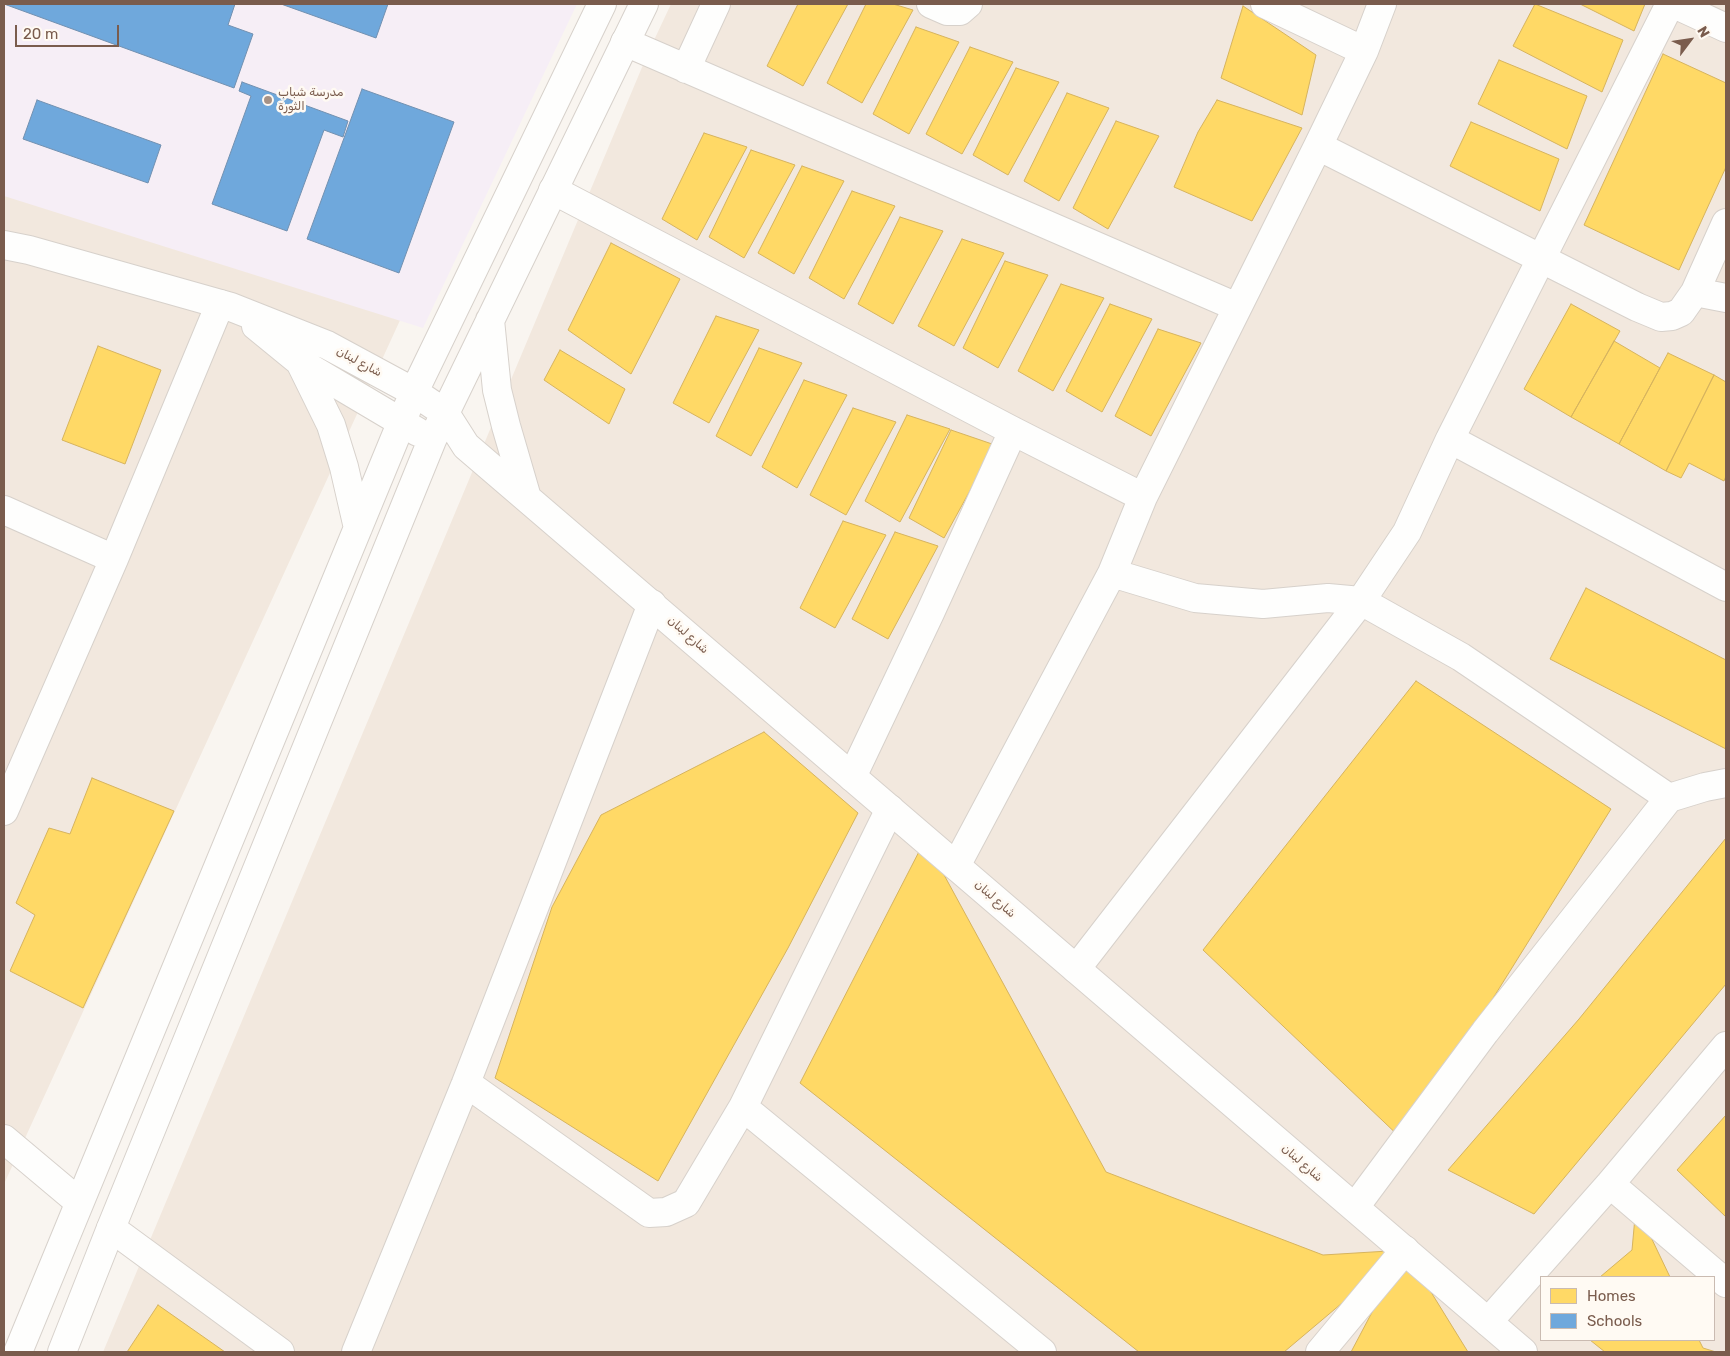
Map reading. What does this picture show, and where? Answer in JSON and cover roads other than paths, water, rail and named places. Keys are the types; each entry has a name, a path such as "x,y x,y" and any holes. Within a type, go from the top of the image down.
{"street":[{"path":"18,1352 414,392 602,4"},
{"path":"62,1352 432,440 644,4"},
{"path":"686,69 716,4"},
{"path":"932,4 947,11 960,11 968,4"},
{"path":"1265,4 1364,51"},
{"path":"956,866 1112,572 1143,497 1318,146 1364,51 1382,4"},
{"path":"1076,969 1361,600 1407,532 1450,439 1670,4"},
{"path":"1674,4 1726,28"},
{"path":"625,42 1237,307"},
{"path":"1318,146 1637,307 1661,317 1672,316 1681,312 1695,292 1726,223"},
{"path":"553,190 1012,431 1143,497"},
{"name":"شارع لبنان","path":"4,244 225,305 327,345 414,392 445,413 466,446 1523,1352"},
{"path":"1695,292 1726,298"},
{"path":"7,794 114,559 225,305"},
{"name":"شارع لبنان","path":"225,305 300,362 402,423 432,440 466,446"},
{"path":"490,320 497,390 527,498"},
{"path":"300,362 331,425 344,467 358,528"},
{"path":"852,777 930,614 1012,431"},
{"path":"1450,439 1726,587"},
{"path":"4,510 114,559"},
{"path":"1112,572 1195,598 1263,604 1328,598 1361,600 1461,657 1669,798"},
{"path":"356,1352 466,1083 652,604"},
{"path":"1355,1207 1485,1032 1669,798 1705,787 1726,784"},
{"path":"466,1083 650,1213 666,1212 686,1203 743,1107 890,810"},
{"path":"1488,1322 1610,1184 1726,1046"},
{"path":"743,1107 1042,1352"},
{"path":"4,1139 79,1202"},
{"path":"1610,1184 1726,1283"},
{"path":"111,1228 280,1352"},
{"path":"1320,1352 1405,1250"}],"place":[{"name":"مدرسة شباب الثورة","path":"268,100"}]}
